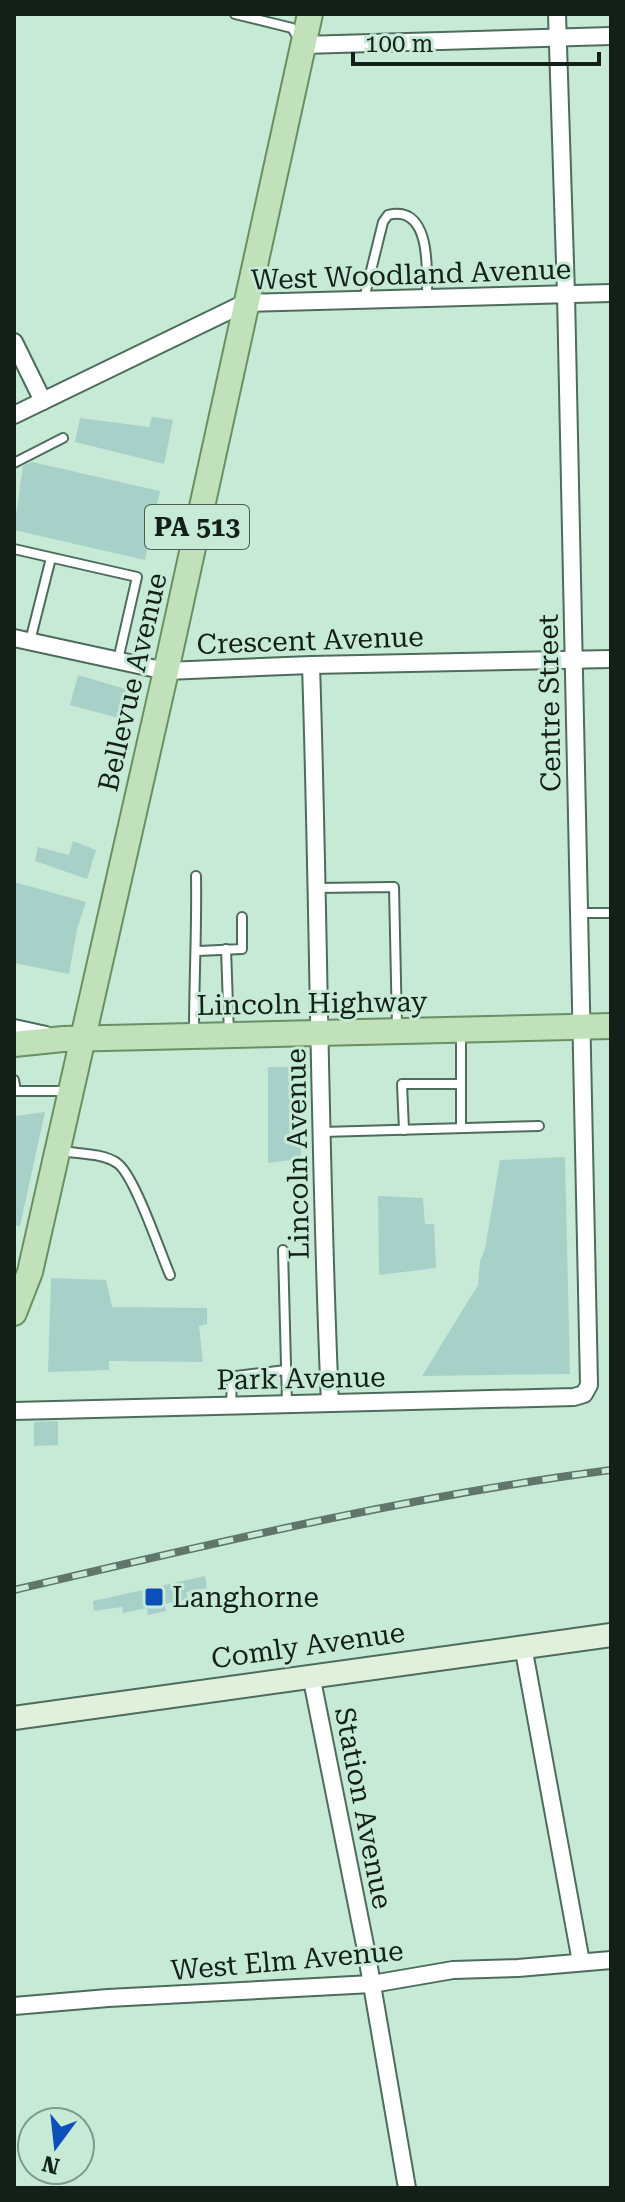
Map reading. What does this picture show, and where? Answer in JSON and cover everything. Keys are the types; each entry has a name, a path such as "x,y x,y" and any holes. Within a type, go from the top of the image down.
{"main road":[{"name":"Bellevue Avenue","path":"14,1313 30,1272 71,1091 73,1039 166,671 310,14"},
{"name":"Lincoln Highway","path":"14,1044 73,1039 611,1026"}],"street":[{"name":"Centre Street","path":"557,14 590,1379 587,1390"},
{"path":"303,45 611,36"},
{"name":"West Woodland Avenue","path":"14,415 245,303 611,293"},
{"path":"14,342 43,401"},
{"name":"Crescent Avenue","path":"22,640 166,671 611,659"},
{"name":"Lincoln Avenue","path":"311,665 330,1403"},
{"path":"14,1028 73,1039"},
{"name":"Park Avenue","path":"14,1411 574,1397 587,1390"},
{"name":"Comly Avenue","path":"14,1718 611,1635"},
{"path":"523,1646 581,1962"},
{"name":"Station Avenue","path":"311,1675 372,1984 407,2188"},
{"name":"West Elm Avenue","path":"14,2006 372,1984 453,1970 611,1960"}],"lane":[{"path":"235,14 267,18 292,28 303,45"},
{"path":"364,299 383,222 388,215 396,213 407,216 421,232 426,245 427,298"},
{"path":"14,463 63,438"},
{"path":"14,549 137,577 118,661"},
{"path":"22,640 51,558"},
{"path":"194,1036 194,967 198,951 196,876"},
{"path":"318,888 394,887 397,1031"},
{"path":"579,913 611,913"},
{"path":"198,951 242,949 242,917"},
{"path":"226,949 229,1035"},
{"path":"461,1030 461,1128"},
{"path":"14,1080 16,1091 71,1091"},
{"path":"404,1130 402,1084 461,1084"},
{"path":"322,1132 539,1126"},
{"path":"57,1151 109,1159 120,1164 134,1188 170,1275"},
{"path":"283,1250 287,1404"},
{"path":"231,1405 232,1381 236,1376 286,1370"}],"building":[{"path":"152,417 173,420 164,464 75,442 80,418 149,427"},
{"path":"32,462 160,491 145,560 14,530 23,466"},
{"path":"78,675 132,691 122,719 70,705"},
{"path":"73,841 96,850 87,879 35,861 38,847 69,855"},
{"path":"14,882 86,902 77,929 69,974 14,963"},
{"path":"268,1067 299,1067 301,1159 268,1163"},
{"path":"45,1112 20,1226 14,1225 15,1116"},
{"path":"565,1157 570,1374 422,1376 478,1285 500,1160"},
{"path":"378,1196 423,1198 425,1224 434,1224 436,1268 379,1275"},
{"path":"51,1278 106,1280 112,1307 207,1308 207,1324 199,1326 203,1362 109,1361 109,1370 48,1372"},
{"path":"58,1421 58,1445 34,1446 34,1422"},
{"path":"205,1576 207,1588 186,1592 188,1599 164,1604 166,1611 148,1615 147,1608 123,1613 122,1607 94,1611 93,1601"}],"railway":[{"path":"14,1590 386,1507 611,1470"}],"place":[{"name":"Langhorne","path":"154,1597"}]}
